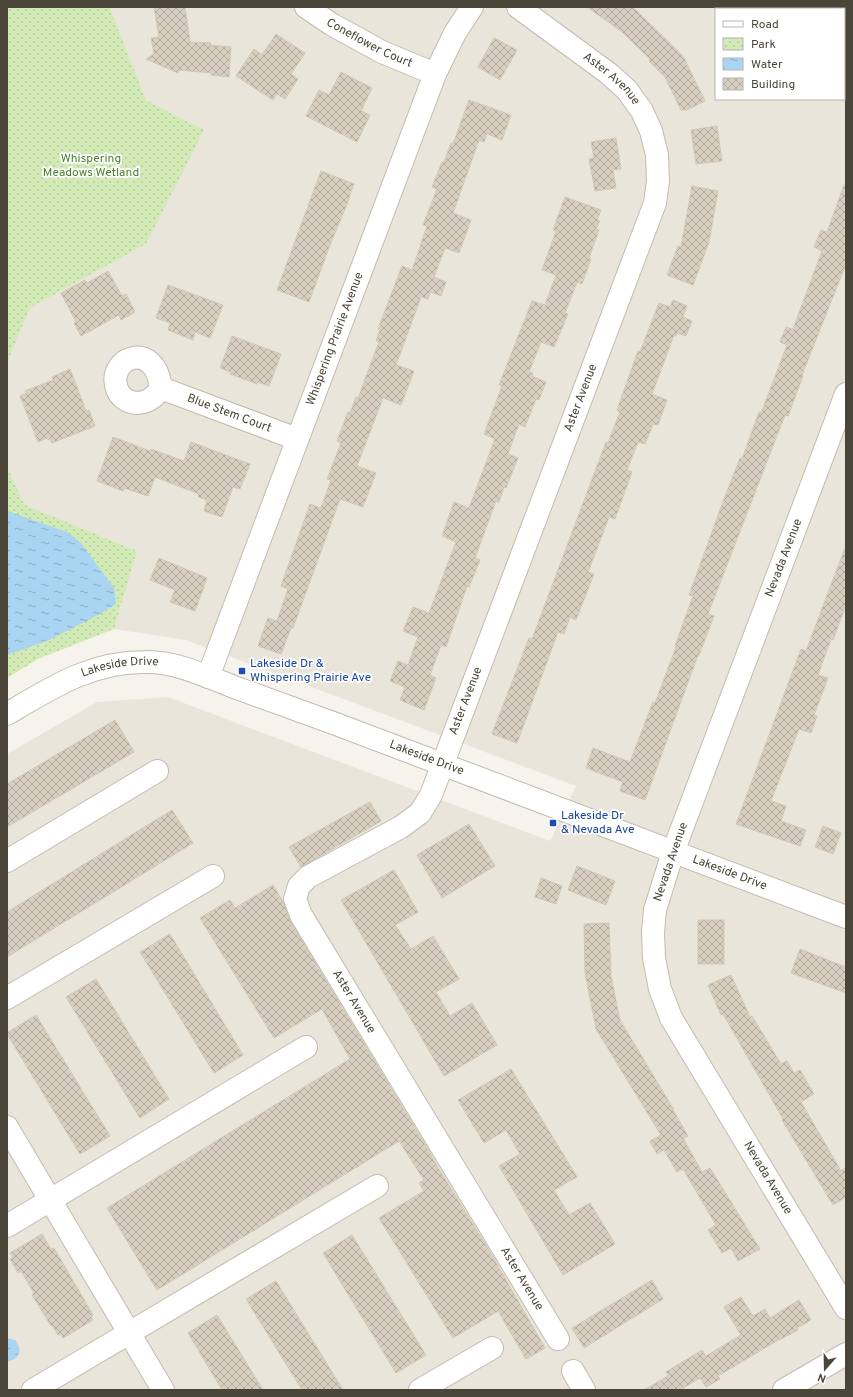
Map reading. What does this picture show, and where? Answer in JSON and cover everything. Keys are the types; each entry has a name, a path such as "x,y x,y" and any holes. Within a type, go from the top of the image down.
{"street":[{"name":"Coneflower Court","path":"306,7 331,24 382,52 435,74"},
{"name":"Whispering Prairie Avenue","path":"208,677 435,74 456,33 472,7"},
{"name":"Aster Avenue","path":"518,7 608,72 627,90 642,111 651,131 657,155 658,181 655,203 431,795 420,813 401,827 308,877 299,886 295,899 301,915 558,1339"},
{"name":"Blue Stem Court","path":"161,388 297,439"},
{"name":"Nevada Avenue","path":"846,394 673,852 655,910 653,932 654,958 660,988 670,1018 846,1308"},
{"name":"Lakeside Drive","path":"7,714 59,683 88,671 118,663 144,662 167,664 208,677 442,764 846,917"},
{"path":"7,861 157,772"},
{"path":"7,998 213,876"},
{"path":"7,1226 306,1047"},
{"path":"7,1127 162,1390"},
{"path":"33,1390 377,1186"},
{"path":"420,1390 492,1348"},
{"path":"784,1390 846,1354"},
{"path":"573,1371 584,1390"}],"shaded area":[{"path":"111,7 846,7 846,1390 7,1390 7,754 97,702 168,697 550,841 576,786 186,640 114,629 137,551 25,505 7,467 7,363 30,308 146,244 203,130 146,100 111,11"}],"green space":[{"name":"Whispering Meadows Wetland","path":"7,7 111,7 111,11 146,100 204,130 146,244 30,308 7,363"},
{"path":"7,467 25,505 137,551 114,629 38,659 7,678"}],"water":[{"path":"7,510 67,532 80,542 114,588 116,604 47,641 7,655"},
{"path":"7,1338 15,1340 19,1348 19,1354 7,1362"}],"building":[{"path":"154,7 185,7 190,42 211,43 210,45 231,47 229,77 211,75 212,73 179,70 178,73 146,59 154,54 151,38 159,37"},
{"path":"587,7 633,7 683,56 705,101 687,110 681,110 665,77 649,61 650,59 622,32"},
{"path":"276,34 305,53 291,74 298,79 285,99 277,94 273,100 236,76 254,49 262,55"},
{"path":"494,38 517,50 500,80 478,67"},
{"path":"341,72 372,88 361,111 370,115 357,142 306,116 319,90 329,95"},
{"path":"469,100 511,115 502,140 487,134 484,142 479,140 453,213 471,220 459,253 445,248 434,277 446,282 441,296 430,292 428,299 421,297 396,365 414,371 401,405 383,398 357,466 376,473 363,507 340,499 293,628 291,628 281,654 258,646 268,618 277,621 288,589 281,586 310,504 321,508 331,480 327,479 341,443 337,441 348,412 350,413 356,397 358,398 379,342 376,341 380,330 378,329 402,266 412,270 427,226 423,225 437,189 432,187 451,143 453,144"},
{"path":"717,126 722,161 696,164 691,130"},
{"path":"616,138 621,169 613,170 616,188 595,191 589,159 594,158 591,142"},
{"path":"321,171 354,184 309,302 277,290"},
{"path":"844,185 846,186 846,264 802,375 803,376 788,416 785,415 708,614 714,616 698,655 645,800 620,791 623,782 586,768 593,748 630,762 653,702 655,703 676,647 675,646 693,596 689,595 724,499 740,458 742,459 759,412 761,413 787,345 780,342 786,327 793,329 822,251 814,247 821,230 827,232"},
{"path":"692,186 718,191 709,242 693,285 667,275 678,246 681,247"},
{"path":"565,197 601,210 597,220 600,221 596,229 599,230 582,284 577,282 565,313 568,314 554,347 541,342 529,372 533,373 532,376 546,382 539,400 536,399 525,427 519,424 508,454 518,458 506,488 504,487 499,502 496,501 475,558 480,560 469,587 467,586 446,647 441,645 430,675 436,678 424,710 400,700 405,687 390,681 398,661 408,665 418,637 403,631 413,607 429,613 456,542 442,536 454,502 469,508 495,439 484,434 502,386 499,385 532,301 545,305 556,275 542,270 556,231 553,230"},
{"path":"108,271 122,296 126,294 135,312 121,320 119,315 81,336 74,323 76,322 61,293 85,280 87,283"},
{"path":"168,285 223,305 210,338 195,332 193,340 168,330 170,323 156,318"},
{"path":"673,300 687,306 683,317 692,321 686,336 677,333 676,336 674,335 652,394 667,400 658,425 653,424 645,444 638,442 627,470 632,472 615,519 609,517 588,572 594,574 576,620 570,617 564,634 558,632 517,743 492,734 529,638 532,639 606,442 608,443 620,412 617,410 638,351 640,352 659,303 670,307"},
{"path":"232,336 281,354 269,386 258,382 257,384 230,374 231,372 220,368"},
{"path":"70,369 86,411 89,410 95,426 52,443 50,439 48,440 47,438 38,442 20,396 26,393 25,391 53,380 52,377"},
{"path":"113,437 150,451 151,449 184,461 191,442 250,464 240,489 233,487 222,517 204,511 207,500 198,497 199,494 155,477 148,496 124,488 123,491 97,481"},
{"path":"845,548 846,605 833,640 831,639 818,675 828,678 814,715 817,716 811,733 799,729 771,801 786,806 781,821 806,830 800,846 736,824 801,649 806,651"},
{"path":"159,558 207,578 195,611 170,602 175,590 150,580"},
{"path":"115,720 134,752 7,827 7,784"},
{"path":"370,802 381,821 301,867 289,847"},
{"path":"172,810 193,843 7,957 7,912"},
{"path":"469,824 495,866 442,898 417,855"},
{"path":"823,826 841,833 833,854 815,847"},
{"path":"577,866 615,881 606,905 568,890"},
{"path":"394,870 418,912 395,925 411,949 433,936 459,979 436,992 450,1016 472,1003 497,1045 444,1076 341,900"},
{"path":"541,878 562,886 556,904 535,897"},
{"path":"273,885 283,902 290,921 490,1252 545,1348 526,1359 498,1311 453,1338 379,1218 424,1191 419,1183 424,1180 399,1141 157,1290 107,1208 350,1059 322,1009 274,1038 200,918 230,900 235,908"},
{"path":"698,920 724,920 724,964 698,964"},
{"path":"609,923 611,976 620,1020 674,1110 688,1136 683,1138 702,1172 710,1168 760,1249 738,1261 731,1248 722,1253 708,1230 716,1225 683,1169 677,1172 664,1150 657,1154 650,1141 661,1135 596,1029 585,973 584,924"},
{"path":"170,934 243,1055 214,1073 140,952"},
{"path":"800,949 846,967 846,993 791,973"},
{"path":"731,975 750,1017 752,1016 781,1064 787,1061 794,1073 800,1070 814,1094 801,1102 841,1171 846,1168 846,1197 833,1205 782,1120 783,1119 723,1014 721,1015 708,985"},
{"path":"96,979 169,1099 140,1118 66,997"},
{"path":"36,1015 110,1136 80,1154 7,1034"},
{"path":"511,1069 577,1177 554,1190 569,1215 590,1203 615,1244 563,1275 499,1166 520,1154 506,1130 484,1143 458,1100"},
{"path":"42,1234 51,1249 54,1248 93,1315 91,1316 93,1320 63,1338 60,1334 58,1335 52,1325 51,1326 32,1295 34,1293 21,1271 18,1273 10,1259 13,1257 10,1253"},
{"path":"352,1235 426,1355 396,1373 323,1253"},
{"path":"652,1280 663,1299 584,1348 572,1328"},
{"path":"276,1281 343,1390 302,1390 246,1299"},
{"path":"741,1297 753,1316 765,1309 770,1318 799,1300 811,1320 797,1328 798,1330 718,1376 720,1379 706,1387 700,1378 680,1390 644,1390 668,1376 666,1372 702,1350 706,1356 741,1335 724,1307"},
{"path":"217,1315 263,1390 222,1390 188,1333"}],"place":[{"name":"Lakeside Dr & Whispering Prairie Ave","path":"242,671"},
{"name":"Lakeside Dr & Nevada Ave","path":"553,823"}]}
